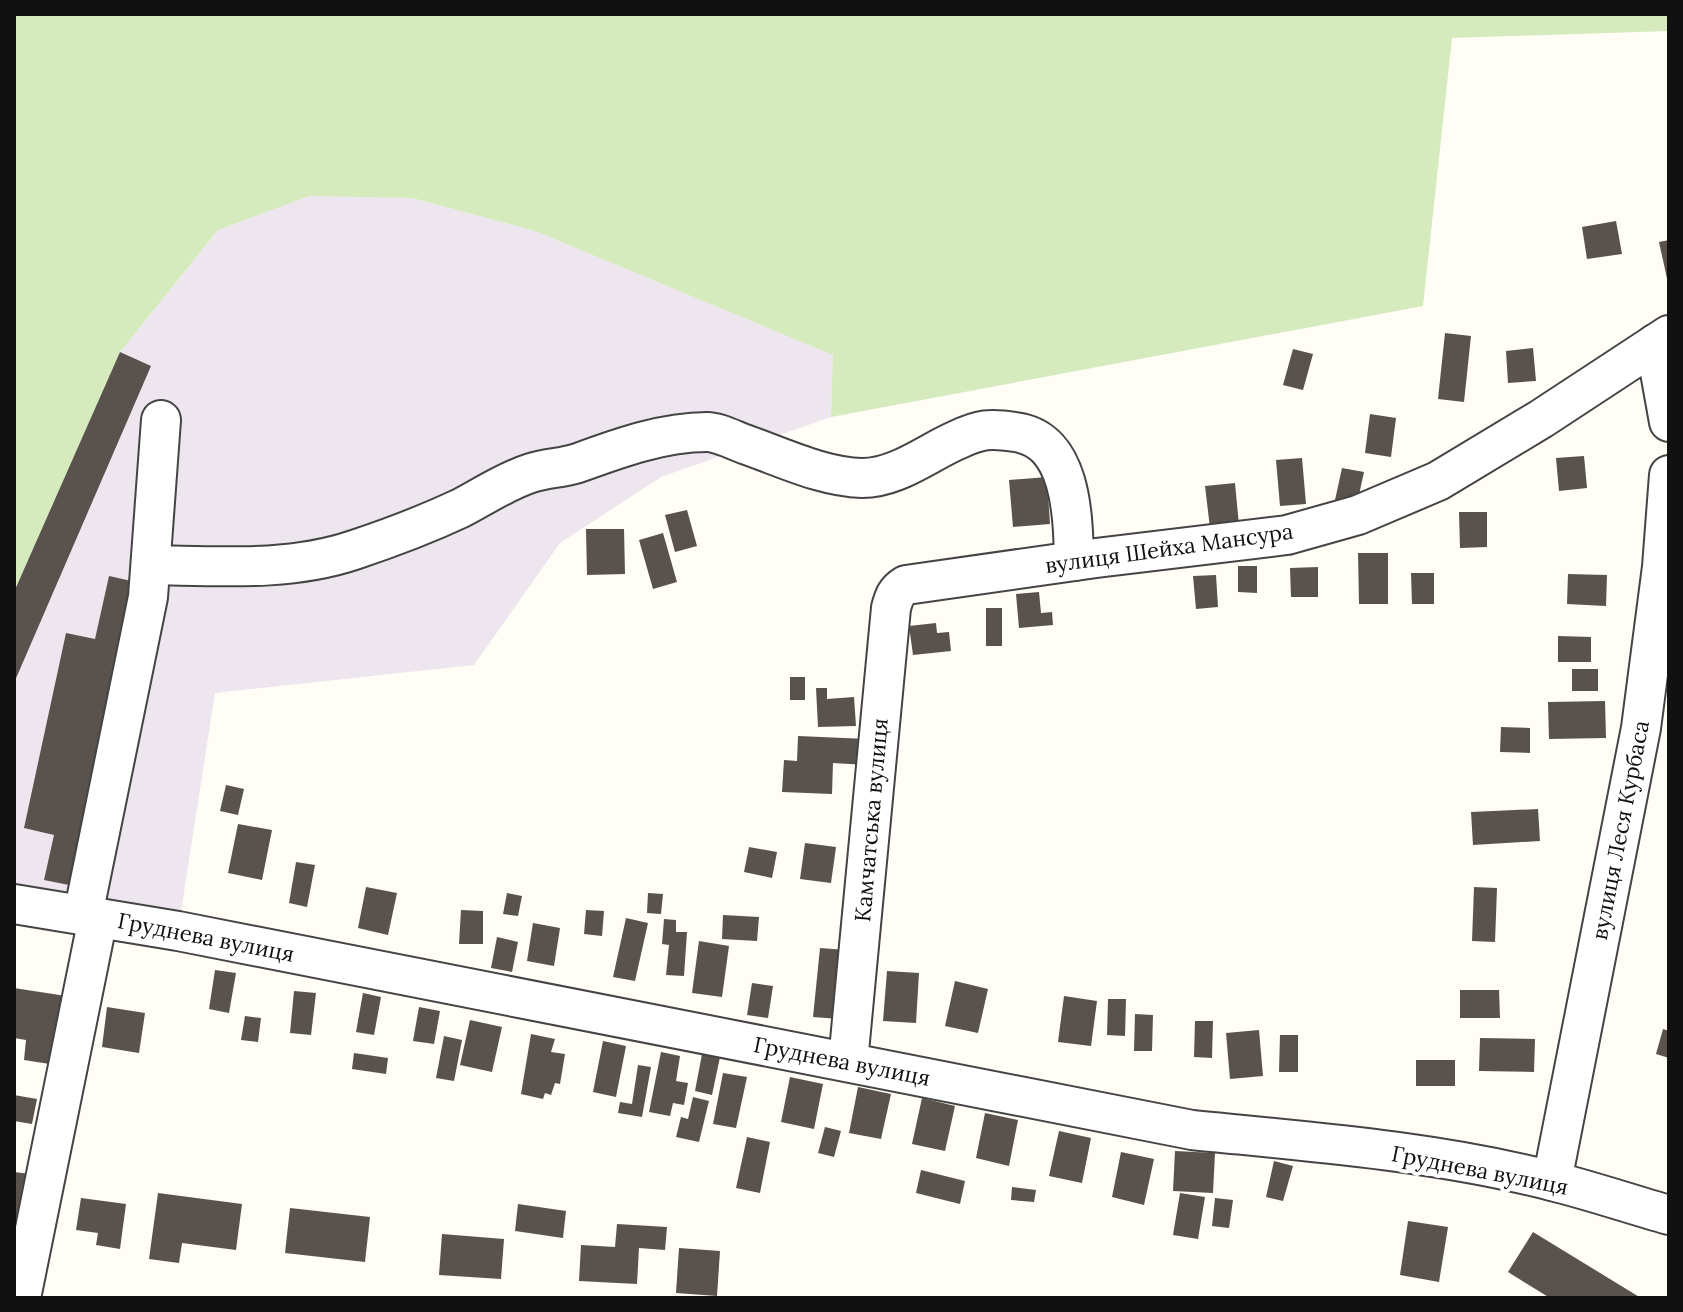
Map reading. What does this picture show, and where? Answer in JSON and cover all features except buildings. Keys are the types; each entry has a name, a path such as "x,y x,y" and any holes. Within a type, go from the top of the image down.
{"street":[{"path":"1662,339 1669,422"},
{"name":"вулиця Шейха Мансура","path":"906,585 1287,535 1358,515 1438,481 1541,419 1662,339"},
{"path":"21,1298 148,597 161,420"},
{"path":"151,565 269,567 352,551 460,509 532,473 572,465 632,444 709,431 829,473 862,478 879,476 916,462 955,440 987,428 1025,433 1041,440 1062,468 1073,528 1074,561"},
{"name":"вулиця Леся Курбаса","path":"1552,1181 1641,728 1666,568 1669,475"},
{"name":"Камчатська вулиця","path":"848,1062 891,608 895,594 906,585"},
{"name":"Груднева вулиця","path":"14,904 90,916 1192,1130 1338,1145 1462,1163 1552,1181 1669,1215"}],"shaded area":[{"path":"309,195 412,198 535,231 834,355 831,417 661,477 560,543 474,665 215,693 178,931 14,904 14,592 120,352 218,230"}],"green space":[{"path":"14,14 1669,14 1669,31 1452,38 1423,306 831,417 833,355 535,231 412,198 309,196 218,230 120,352 14,592"}]}
